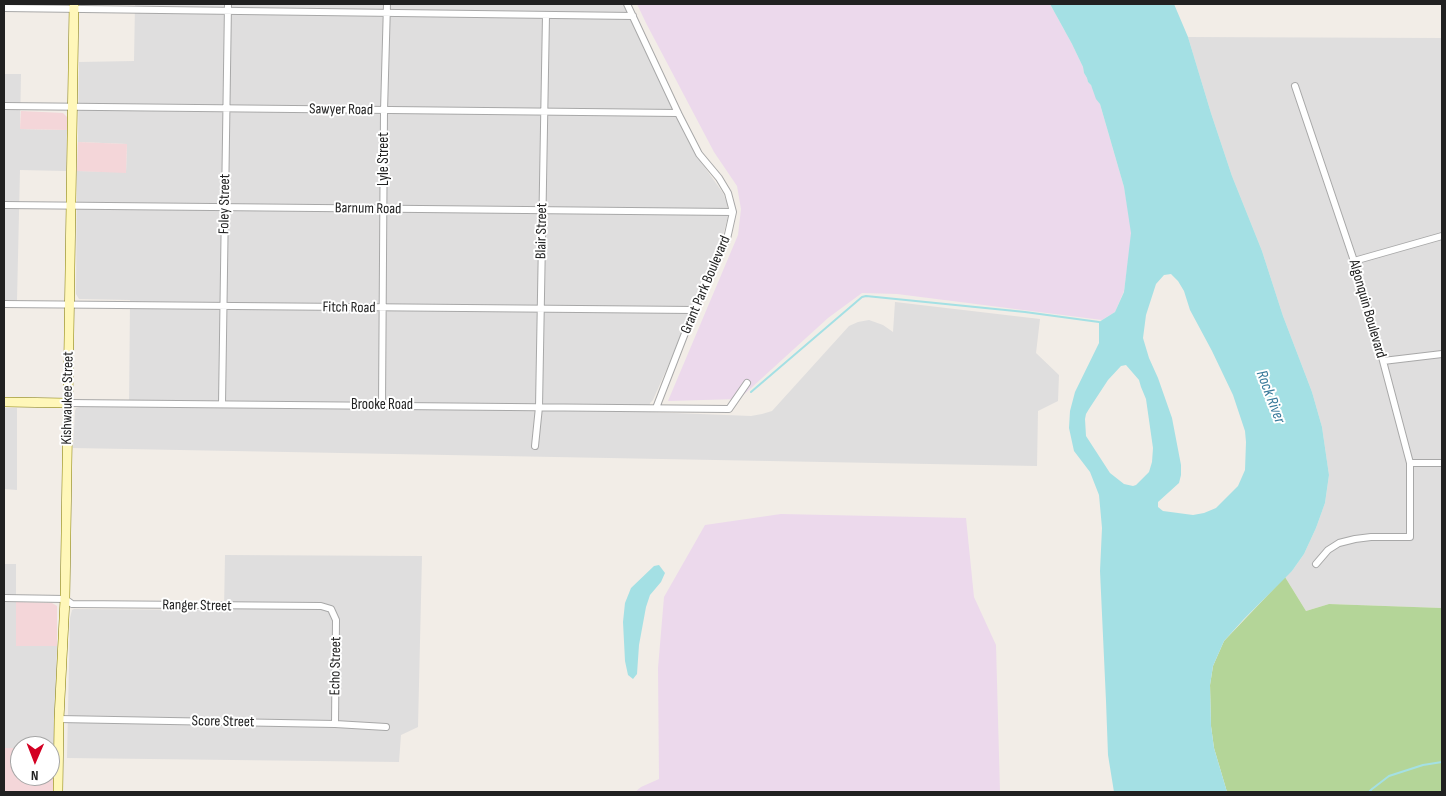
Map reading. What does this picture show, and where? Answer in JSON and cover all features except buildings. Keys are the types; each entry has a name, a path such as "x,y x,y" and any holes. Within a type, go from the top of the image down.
{"street":[{"name":"Foley Street","path":"222,404 228,4"},
{"name":"Lyle Street","path":"382,405 384,111 387,4"},
{"name":"Grant Park Boulevard","path":"627,4 698,154 719,178 728,192 733,212 727,239 694,310 656,408"},
{"path":"4,8 74,6 228,12 633,16"},
{"name":"Kishwaukee Street","path":"58,792 65,599 74,6"},
{"name":"Blair Street","path":"535,446 539,407 546,15"},
{"name":"Algonquin Boulevard","path":"1295,86 1354,262 1410,463 1410,537 1372,537 1339,543 1328,550 1316,564"},
{"name":"Sawyer Road","path":"4,106 678,113"},
{"name":"Barnum Road","path":"4,205 733,212"},
{"path":"1354,262 1442,236"},
{"name":"Fitch Road","path":"4,304 694,310"},
{"path":"1383,362 1442,354"},
{"name":"Brooke Road","path":"4,402 730,409 746,383"},
{"path":"1410,463 1442,463"},
{"name":"Ranger Street","path":"4,598 65,599 72,604 321,606 331,609"},
{"name":"Echo Street","path":"331,609 336,620 335,724"},
{"name":"Score Street","path":"60,720 335,724 386,727"}],"shaded area":[{"path":"135,4 624,4 688,141 723,193 727,203 728,217 714,261 653,400 650,403 649,412 751,416 772,411 849,326 869,320 883,325 893,332 895,302 1040,319 1036,353 1059,375 1058,401 1038,411 1037,466 73,448 76,408 129,407 130,300 79,299 76,294 77,171 126,172 127,144 78,142 79,62 134,61"},
{"path":"637,4 1050,4 1072,44 1088,82 1100,104 1124,187 1132,233 1124,291 1115,312 1102,320 897,294 862,293 828,318 739,399 668,401 738,235 741,209 737,186 714,152"},
{"path":"1188,37 1442,38 1442,608 1329,604 1306,611 1285,577 1292,571 1304,554 1325,503 1329,475 1322,427 1312,392 1283,316 1262,251 1232,176"},
{"path":"4,74 21,74 20,129 67,130 66,171 20,170 17,300 4,300"},
{"path":"21,111 63,113 67,117 67,130 20,129"},
{"path":"78,142 127,144 126,173 77,171"},
{"path":"4,408 17,408 17,490 4,489"},
{"path":"781,514 966,518 974,597 996,645 1000,792 635,792 641,787 659,779 658,668 664,597 705,525"},
{"path":"225,555 422,556 418,727 401,735 399,762 67,758 70,618 72,610 224,610"},
{"path":"4,564 16,564 16,646 57,646 55,736 10,736 10,748 4,748"},
{"path":"16,602 52,603 57,606 57,646 16,646"},
{"path":"4,748 10,748 10,786 55,786 55,792 4,792"}],"green space":[{"path":"1285,577 1306,611 1329,604 1442,608 1442,792 1227,792 1214,748 1211,726 1210,685 1213,666 1224,641"}],"water":[{"name":"Rock River","path":"1050,4 1174,4 1188,37 1232,176 1262,251 1283,316 1312,392 1322,427 1329,475 1325,503 1316,528 1304,554 1292,571 1224,641 1213,666 1210,685 1211,726 1214,748 1227,792 1114,792 1108,755 1100,571 1102,528 1099,495 1090,472 1074,451 1069,428 1070,411 1075,392 1099,343 1099,322 1115,312 1124,292 1131,233 1124,187 1100,104 1088,82 1072,44","holes":["1171,274 1184,291 1190,310 1233,395 1245,431 1245,470 1238,486 1216,508 1193,515 1163,511 1158,507 1158,502 1179,483 1181,465 1172,418 1143,338 1146,315 1156,284 1164,275","1126,365 1139,380 1146,399 1153,448 1149,472 1133,486 1124,484 1110,473 1086,436 1085,419 1086,414 1108,380 1121,366"]},
{"path":"659,565 665,573 661,582 650,595 646,607 639,645 637,674 633,679 628,675 625,661 623,622 625,603 631,588 654,566"}],"waterway":[{"path":"751,392 862,297 866,296 1025,312 1099,322"},
{"path":"1369,792 1389,776 1423,765 1442,762"}]}
